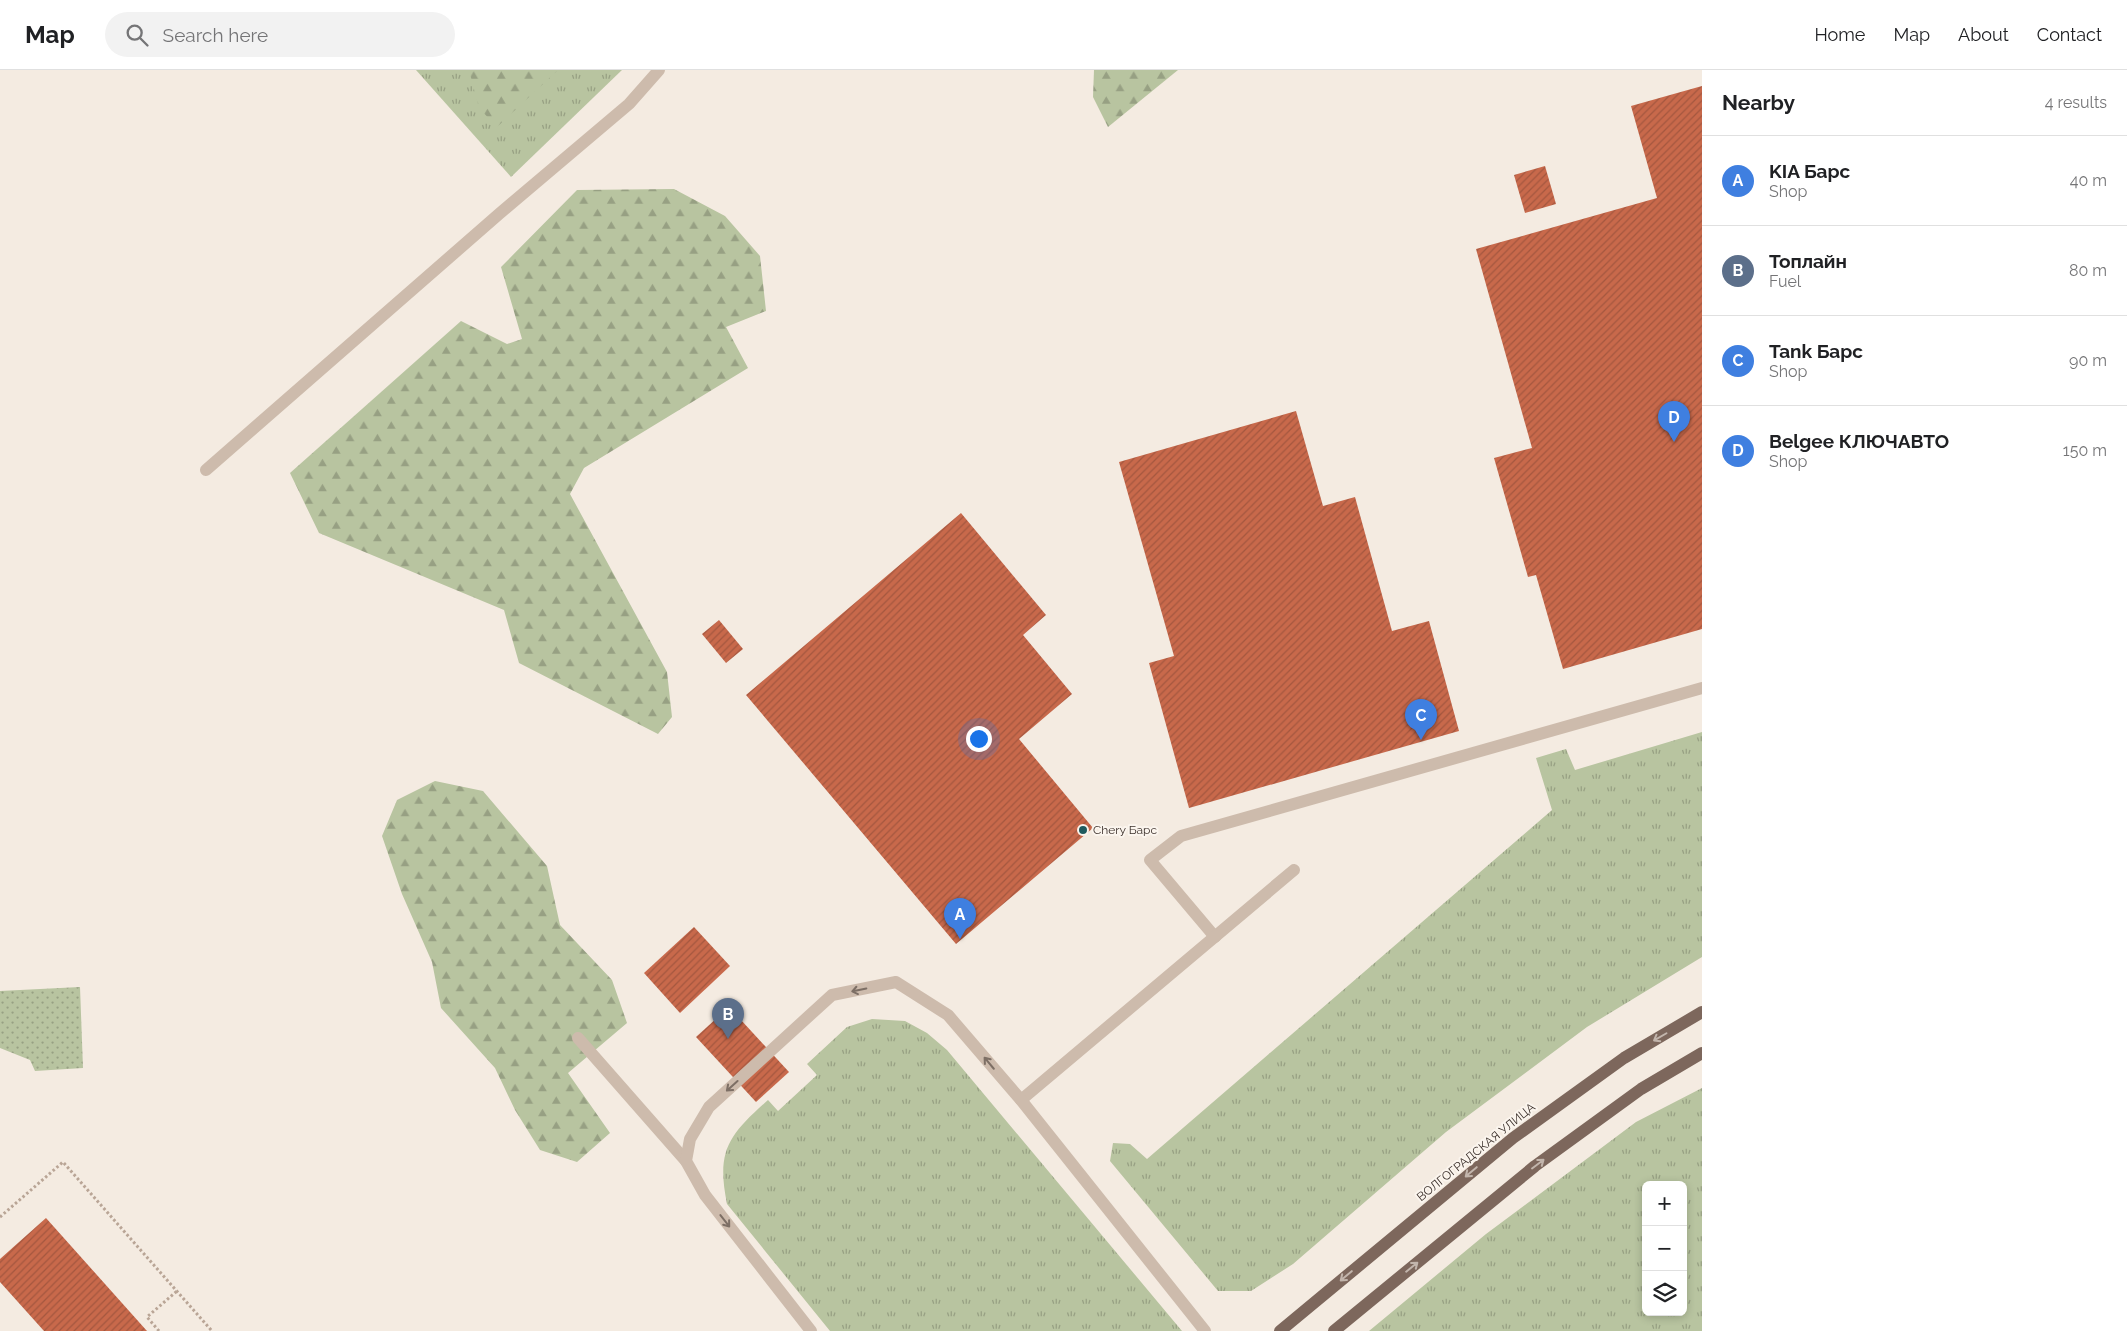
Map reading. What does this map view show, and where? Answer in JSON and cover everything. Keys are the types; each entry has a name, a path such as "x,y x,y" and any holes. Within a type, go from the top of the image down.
{"main road":[{"name":"ВОЛГОГРАДСКАЯ УЛИЦА","path":"1280,1331 1513,1138 1624,1058 1702,1012"},
{"path":"1334,1331 1535,1166 1641,1089 1702,1054"}],"street":[{"path":"206,470 499,214 630,104 659,70"},
{"path":"1215,937 1150,860 1181,836 1702,688"},
{"path":"1021,1100 1294,870"},
{"path":"686,1161 690,1139 709,1107 832,995 896,982 948,1015 1021,1100 1205,1331"},
{"path":"578,1038 686,1161 705,1195 811,1331"}],"path":[{"path":"0,1217 63,1162 212,1331"},
{"path":"159,1331 147,1317 177,1291"}],"green space":[{"path":"416,70 622,70 511,177"},
{"path":"469,70 558,70 497,127 479,108"},
{"path":"1094,70 1178,70 1108,127 1093,97"},
{"path":"674,189 725,216 760,256 766,311 726,327 748,368 584,468 570,494 667,672 672,717 658,734 519,663 504,610 319,533 290,473 461,321 507,344 522,339 501,267 577,190"},
{"path":"1702,732 1702,957 1587,1027 1446,1132 1293,1264 1251,1291 1218,1291 1110,1161 1113,1143 1130,1144 1147,1159 1552,810 1536,758 1566,749 1575,770"},
{"path":"435,781 483,791 547,866 560,925 612,980 627,1023 568,1073 610,1133 577,1162 540,1150 515,1110 495,1068 441,1008 432,962 402,894 382,836 397,800"},
{"path":"80,987 83,1068 35,1071 30,1060 0,1048 0,991"},
{"path":"872,1019 905,1021 927,1033 947,1050 1182,1331 830,1331 727,1204 723,1170 729,1145 744,1123 768,1100 778,1111 817,1075 807,1064 847,1027"},
{"path":"1702,1088 1702,1331 1369,1331 1486,1234 1636,1122"}],"building":[{"path":"1702,86 1702,629 1563,669 1536,575 1528,577 1494,458 1532,448 1476,249 1657,198 1631,106"},
{"path":"1545,166 1556,204 1525,213 1514,175"},
{"path":"1296,411 1323,506 1355,497 1392,631 1429,621 1459,731 1189,808 1149,663 1174,656 1119,462"},
{"path":"961,513 1046,615 1023,635 1072,694 1019,739 1093,828 956,944 746,695"},
{"path":"719,620 743,649 726,663 702,634"},
{"path":"694,927 730,966 680,1013 644,973"},
{"path":"729,1007 789,1072 756,1102 696,1037"},
{"path":"46,1218 147,1331 44,1331 0,1282 0,1259"}],"place":[{"name":"Belgee КЛЮЧАВТО","path":"1674,442"},
{"name":"Tank Барс","path":"1421,740"},
{"name":"Chery Барс","path":"1083,830"},
{"name":"KIA Барс","path":"960,939"},
{"name":"Топлайн","path":"728,1039"}]}
